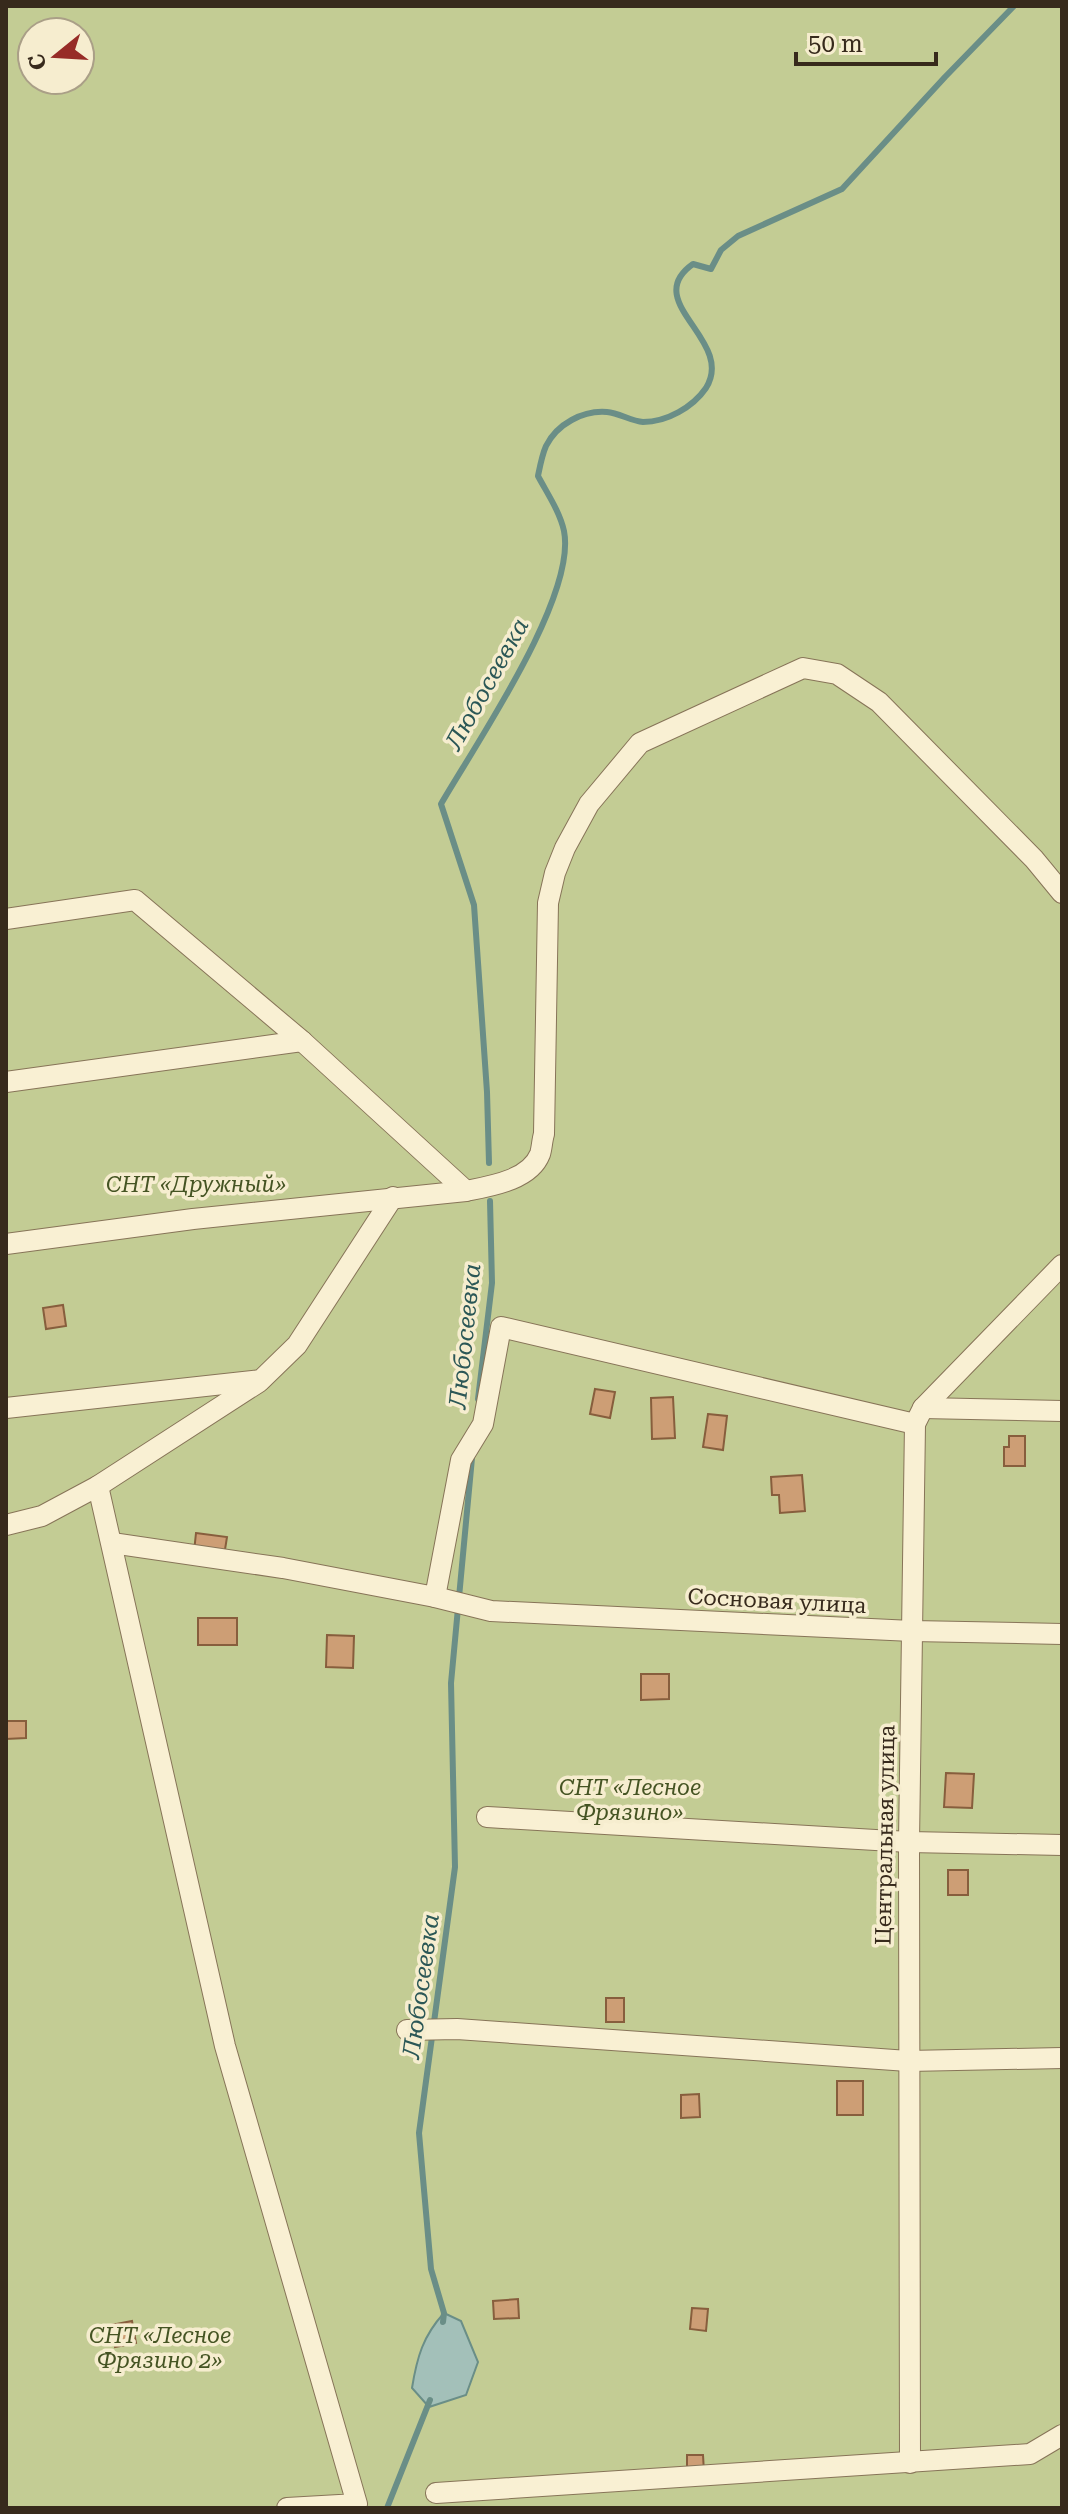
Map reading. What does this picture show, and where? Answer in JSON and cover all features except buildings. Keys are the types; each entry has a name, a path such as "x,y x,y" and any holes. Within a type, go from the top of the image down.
{"street":[{"path":"6,1244 193,1219 466,1191 506,1181 530,1169 540,1155 544,1134 548,903 565,848 589,804 640,743 803,668 837,674 879,702 1034,859 1062,893"},
{"path":"6,919 135,900 302,1041 466,1191"},
{"path":"6,1082 302,1041"},
{"path":"6,1525 42,1516 98,1486 261,1380 297,1345 393,1197"},
{"path":"919,1416 1062,1265"},
{"path":"435,1597 461,1460 483,1424 501,1327 919,1416 1062,1411"},
{"path":"6,1408 261,1380"},
{"name":"Центральная улица","path":"910,2463 909,1842 919,1416"},
{"path":"98,1486 225,2046 357,2504 287,2508"},
{"name":"Сосновая улица","path":"112,1543 283,1568 491,1611 912,1631 1062,1634"},
{"path":"487,1817 909,1842 1062,1845"},
{"path":"407,2030 457,2029 908,2061 1062,2058"},
{"path":"436,2493 1030,2454 1062,2435"}],"green space":[{"path":"6,6 1062,6 1062,2508 6,2508"}],"water":[{"path":"444,2313 461,2321 478,2362 466,2395 429,2407 412,2388 422,2348"}],"waterway":[{"name":"Любосеевка","path":"489,1163 474,905 441,804 520,670 555,593 564,559 564,531 538,476 546,446 564,425 589,413 607,412 638,421 652,421 679,412 694,401 706,388 712,370 709,354 681,307 676,293 679,278 693,264 711,269 721,250 738,236 842,189 1014,6"},
{"name":"Любосеевка","path":"478,1399 492,1283 490,1201"},
{"name":"Любосеевка","path":"443,2322 444,2313 431,2269 419,2133 455,1867 451,1683 472,1458"},
{"name":"Любосеевка","path":"387,2508 430,2400"}],"park label":[{"name":"СНТ «Дружный»","path":"196,1184"},
{"name":"СНТ «Лесное Фрязино»","path":"630,1800"},
{"name":"СНТ «Лесное Фрязино 2»","path":"160,2348"}]}
